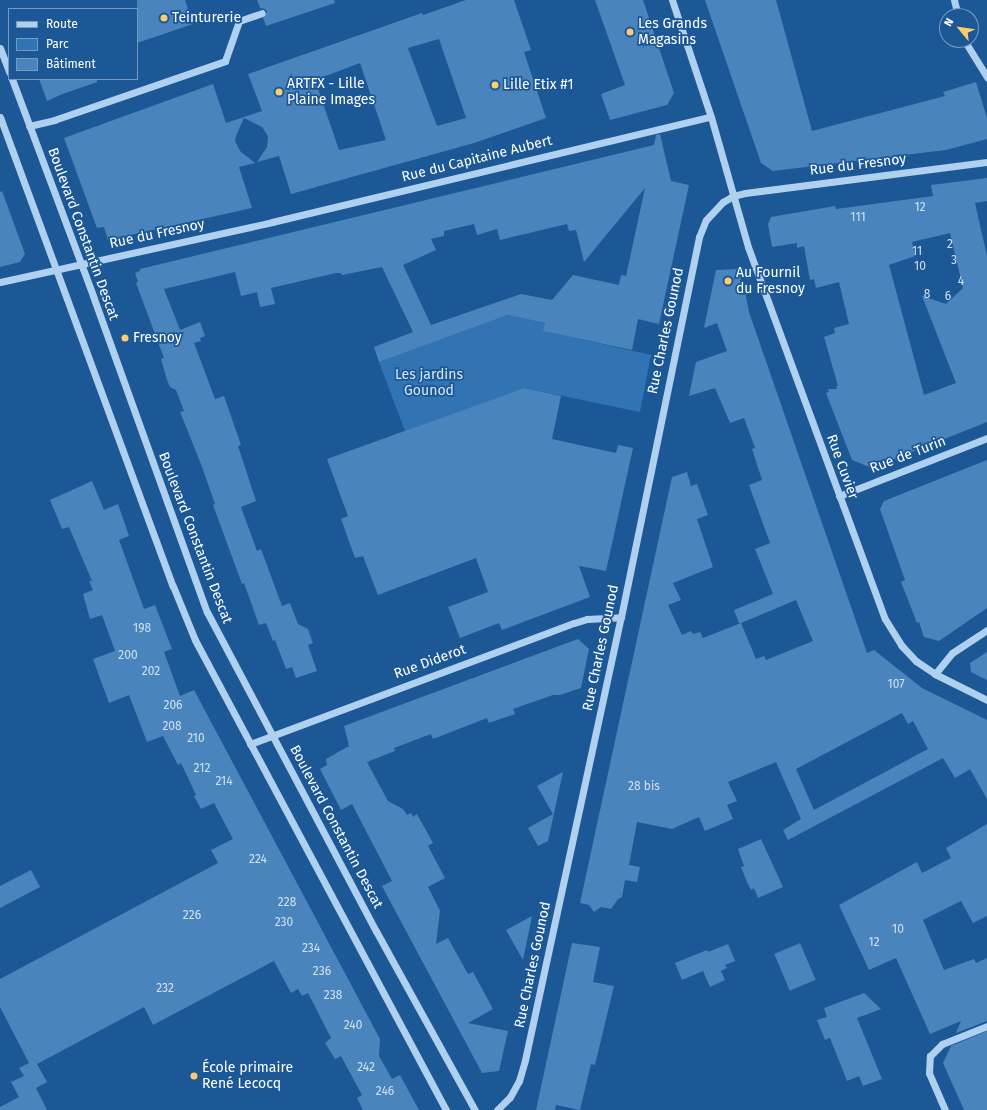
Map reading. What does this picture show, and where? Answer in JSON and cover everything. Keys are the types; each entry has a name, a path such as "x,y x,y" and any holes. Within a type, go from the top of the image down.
{"street":[{"name":"Rue Cuvier","path":"672,0 711,117 748,247 885,618 901,645 912,657 935,674 987,700"},
{"path":"29,126 54,120 225,61 239,21 262,14"},
{"path":"0,48 8,69"},
{"path":"969,48 987,77"},
{"name":"Boulevard Constantin Descat","path":"12,80 207,612 376,931 475,1110"},
{"path":"0,117 195,640 446,1110"},
{"name":"Rue du Capitaine Aubert","path":"249,227 711,117"},
{"name":"Rue du Fresnoy","path":"733,196 745,193 987,162"},
{"name":"Rue Charles Gounod","path":"498,1110 510,1097 519,1081 525,1060 621,617 699,237 706,220 714,210 733,196"},
{"name":"Rue du Fresnoy","path":"0,282 80,263 249,227"},
{"name":"Rue de Turin","path":"839,496 987,438"},
{"name":"Rue Diderot","path":"250,744 574,623 600,617 621,617"},
{"path":"935,674 952,653 987,630"},
{"path":"945,1110 929,1073 930,1056 942,1044 987,1026"}],"green space":[{"name":"Les jardins Gounod","path":"508,315 545,323 544,331 651,355 640,412 524,388 405,431 379,362"}],"building":[{"name":"Teinturerie","path":"137,0 185,0 193,24 138,43"},
{"path":"257,0 334,0 335,3 266,26 263,18 267,12 265,9 260,8"},
{"path":"466,0 514,0 531,50 524,52 546,118 474,143 291,194 279,156 257,162 267,147 268,136 262,127 244,118 235,141 240,151 255,163 239,167 252,208 108,240 104,227 97,228 64,138 213,84 226,123 262,111 248,74 422,13 423,15","holes":["439,39 466,118 437,126 408,48","360,63 386,140 339,150 315,80"]},
{"path":"595,0 643,0 674,93 667,105 610,120 601,94 625,85"},
{"path":"705,0 776,0 812,131 945,96 943,92 976,82 987,118 987,139 946,150 773,171 761,163"},
{"path":"39,80 97,80 97,82 47,101"},
{"path":"660,134 671,181 689,185 659,324 638,319 632,350 543,331 545,323 508,315 379,362 374,347 413,332 382,267 342,275 341,273 336,273 271,288 275,304 260,307 257,292 241,296 235,272 164,289 180,330 200,322 205,336 200,338 201,341 194,343 215,399 224,396 241,445 238,446 256,501 241,507 257,551 261,549 282,606 290,603 298,624 308,629 313,643 308,645 317,671 296,678 292,667 286,669 275,640 273,641 266,623 259,625 244,583 242,584 213,505 215,504 201,464 180,412 184,411 176,390 170,387 167,380 161,359 164,358 136,283 138,282 135,273 140,271 140,269 654,145 656,135","holes":["645,188 626,276 621,275 619,285 573,275 552,300 521,294 431,325 403,265 436,250 431,239 444,236 444,231 474,224 477,235 497,229 500,240 567,224 569,231 576,230 584,262"]},
{"path":"987,178 987,201 975,203 987,256 987,422 872,468 852,460 826,393 829,392 828,389 837,389 836,386 838,386 824,337 835,333 834,328 849,324 839,282 816,288 814,279 810,280 804,246 797,248 797,243 772,247 768,224 771,217 835,206 836,209 933,196 931,185","holes":["950,233 963,288 946,304 922,296 956,383 924,395 889,265 915,256 912,242"]},
{"path":"2,191 25,254 20,262 0,267 0,192"},
{"path":"737,269 745,291 749,312 867,653 874,650 922,688 987,720 987,799 970,769 955,778 943,758 788,840 783,830 801,819 776,762 728,782 737,801 727,805 733,819 705,831 699,817 672,829 637,822 629,865 640,867 637,882 625,880 622,897 618,899 611,909 601,907 594,912 589,905 580,903 672,477 687,472 691,486 697,484 708,515 697,519 713,567 673,583 681,600 668,605 682,635 691,631 693,634 700,632 703,638 741,623 739,623 734,610 773,594 755,549 770,543 749,485 762,480 752,449 755,448 744,418 730,423 715,388 689,396 696,362 727,351 717,323 704,328 716,270","holes":["796,600 813,641 766,660 764,656 756,659 741,623","902,713 908,724 913,721 928,749 814,810 796,769"]},
{"path":"524,388 561,396 552,439 616,453 618,445 633,448 606,571 579,566 590,597 502,630 499,623 460,638 448,607 488,592 476,558 378,595 363,556 355,558 341,519 348,516 327,459"},
{"path":"987,460 987,608 939,641 924,637 901,582 905,580 880,509 884,501"},
{"path":"92,481 104,510 118,504 129,536 119,540 144,609 155,605 172,649 164,652 180,696 194,690 380,1039 379,1056 392,1079 400,1075 419,1110 363,1110 357,1098 362,1095 341,1056 335,1059 325,1043 331,1038 308,993 302,996 298,989 291,993 274,961 153,1025 144,1007 37,1064 47,1082 36,1088 47,1110 0,1110 0,1107 19,1097 11,1082 24,1076 19,1068 29,1063 0,1007 0,979 218,863 211,850 233,839 214,803 201,809 194,796 196,795 181,763 178,765 163,736 147,742 129,695 109,703 93,659 115,651 102,615 90,619 83,594 93,590 89,581 92,581 69,527 62,529 50,500"},
{"path":"578,639 589,649 581,688 560,695 553,695 513,709 515,714 489,723 487,718 433,739 431,734 394,748 395,751 367,762 388,801 403,809 407,815 411,813 413,817 417,814 433,843 428,846 445,878 428,887 440,911 436,944 448,938 468,974 473,972 493,1009 468,1023 508,1031 499,1071 482,1073 382,886 392,881 352,804 341,810 320,769 327,765 326,759 349,746 344,726"},
{"path":"987,652 987,680 971,672 970,663"},
{"path":"563,772 548,841 538,846 528,828 553,814 537,786"},
{"path":"987,824 987,916 973,923 961,901 923,920 944,970 974,959 976,963 987,958 987,1021 956,1033 961,1021 930,1034 896,958 869,970 839,905 917,862 922,873 951,858 946,848"},
{"path":"761,839 783,887 758,898 754,888 751,890 747,882 741,867 744,866 738,849"},
{"path":"31,870 40,887 0,908 0,886"},
{"path":"532,916 523,960 506,930"},
{"path":"572,943 600,947 593,982 614,986 595,1065 591,1064 580,1110 556,1105 555,1110 536,1110"},
{"path":"800,943 816,980 790,991 774,954"},
{"path":"728,944 735,961 725,965 727,968 721,971 725,980 710,987 703,971 682,980 675,963 707,950 708,952"},
{"path":"864,993 881,1009 857,1018 882,1079 863,1086 859,1076 847,1081 830,1038 825,1040 817,1020 827,1017 824,1008"},
{"path":"987,1031 987,1110 964,1110 943,1063 951,1046"}],"place":[{"name":"Teinturerie","path":"164,18"},
{"name":"Les Grands Magasins","path":"630,32"},
{"name":"Lille Etix #1","path":"495,85"},
{"name":"ARTFX - Lille Plaine Images","path":"279,92"},
{"name":"Au Fournil du Fresnoy","path":"728,281"},
{"name":"Fresnoy","path":"125,338"},
{"name":"École primaire René Lecocq","path":"194,1076"}]}
